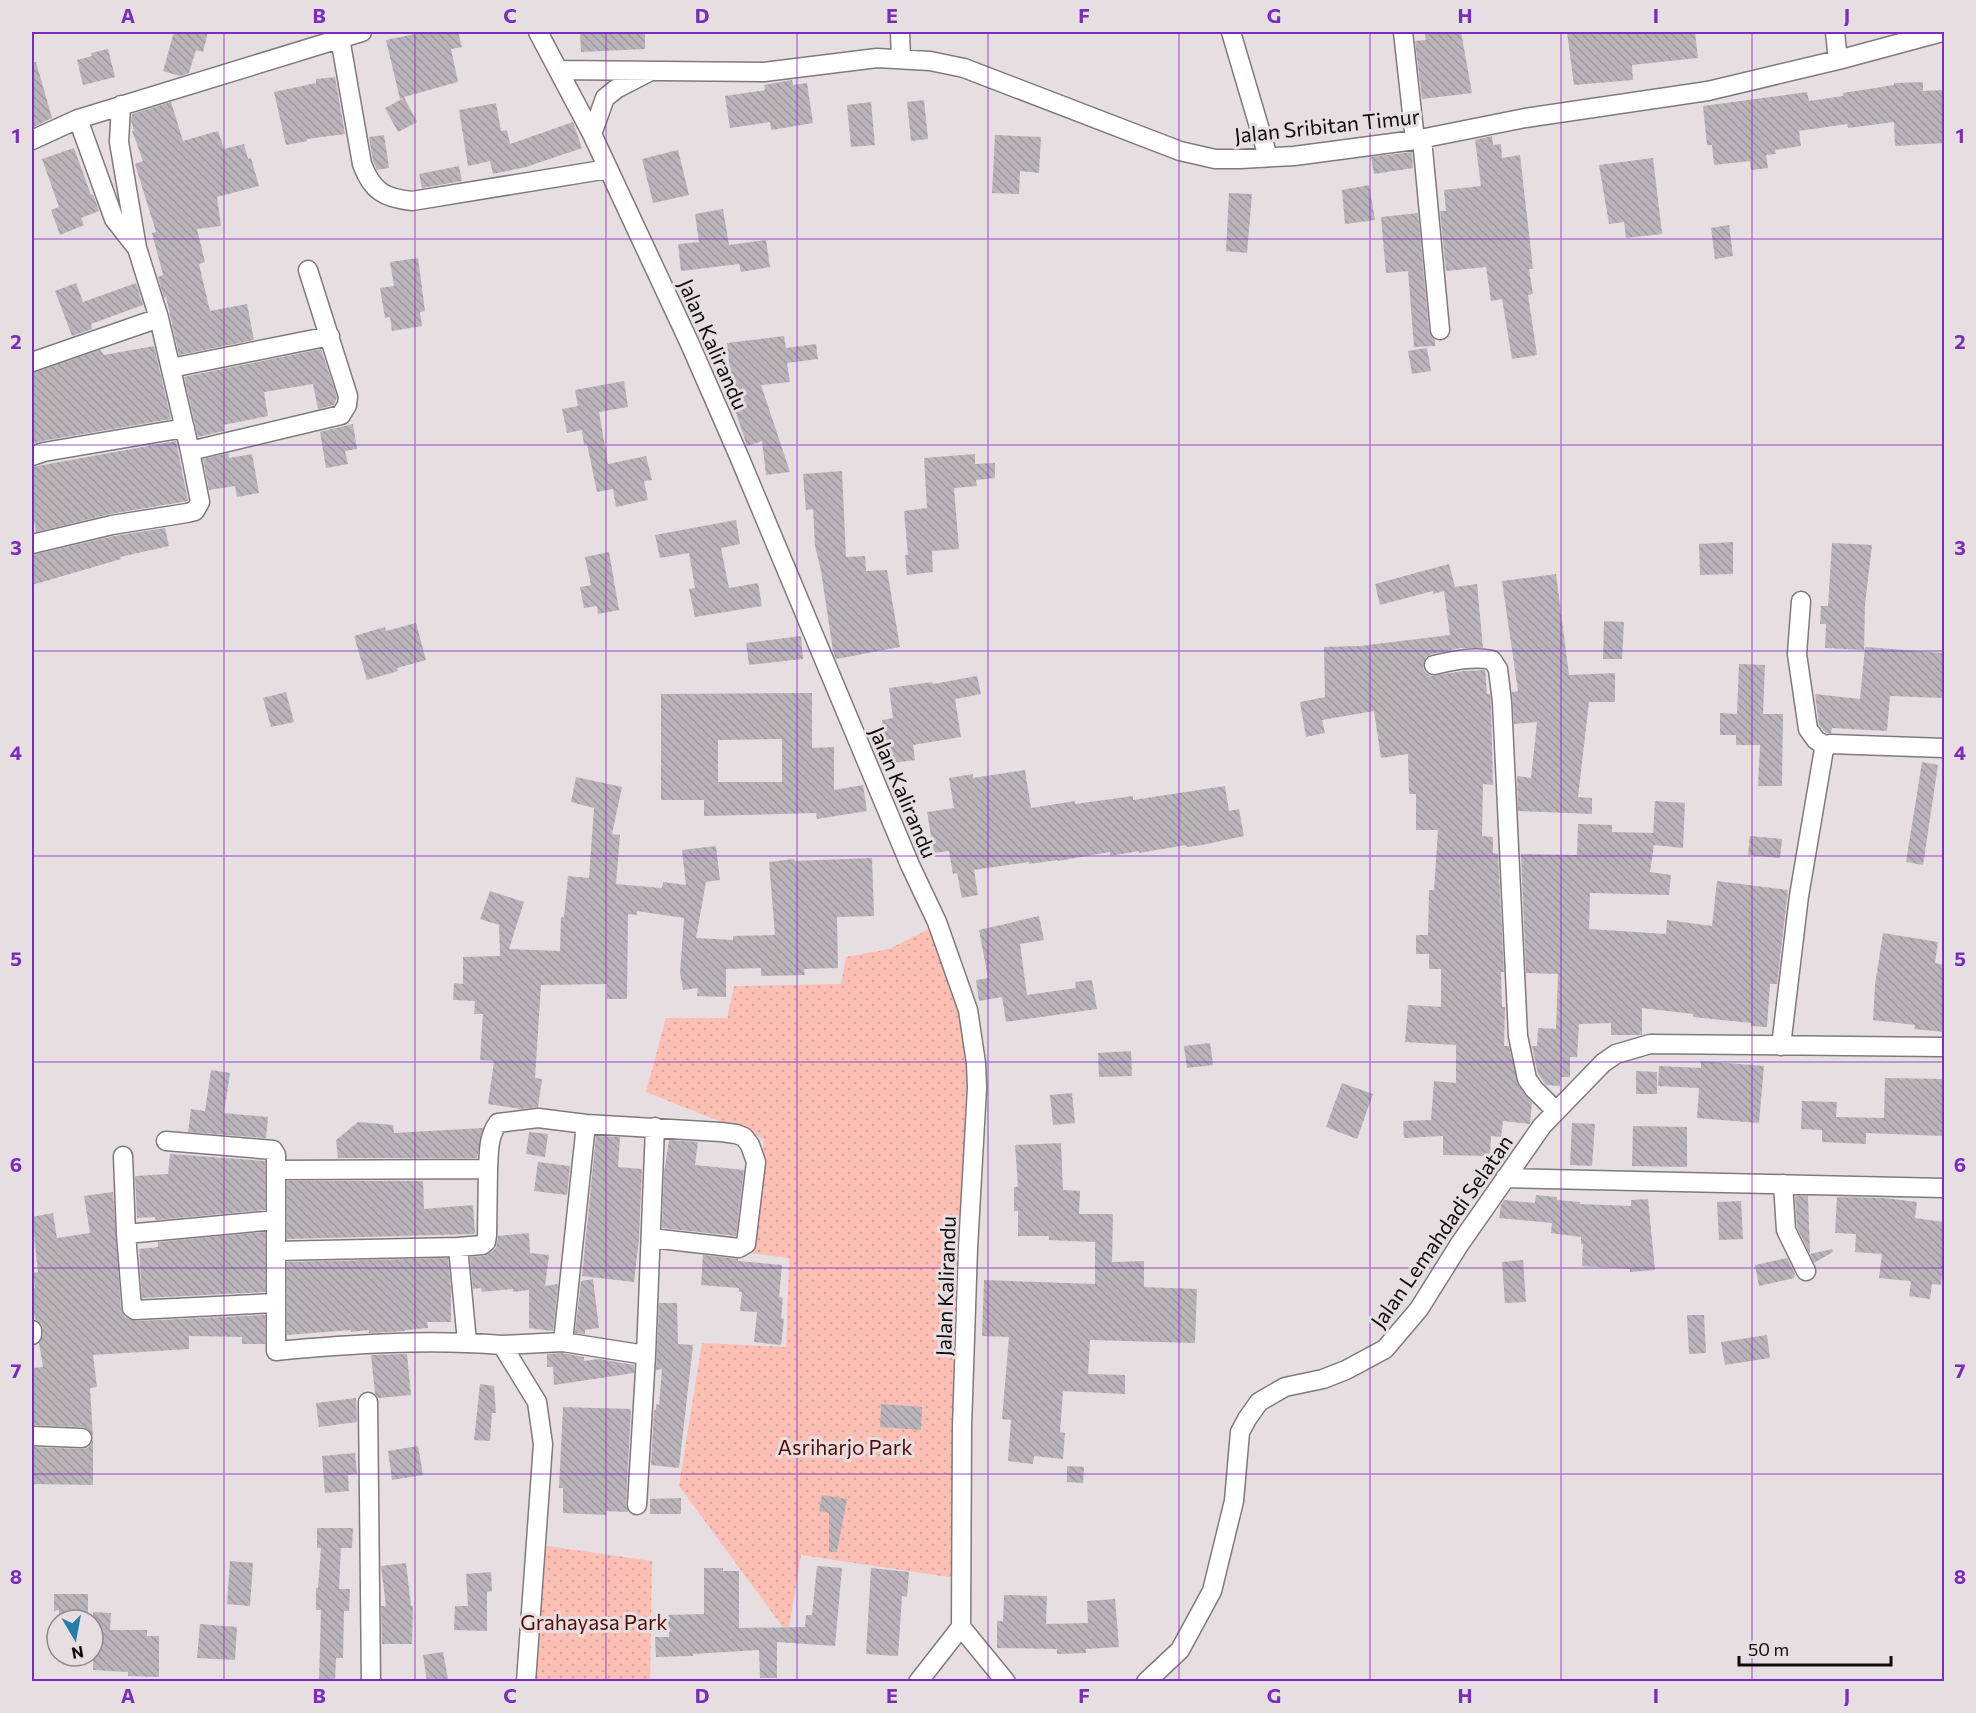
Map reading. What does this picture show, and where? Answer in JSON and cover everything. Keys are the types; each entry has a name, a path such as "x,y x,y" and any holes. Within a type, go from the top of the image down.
{"street":[{"path":"32,140 78,119 362,32"},
{"name":"Jalan Kalirandu","path":"538,32 592,134 690,344 910,865 937,922 968,1010 976,1063 977,1088 968,1248 962,1426 962,1627"},
{"path":"900,32 901,59"},
{"path":"1231,32 1268,157"},
{"path":"1403,32 1419,139 1440,330"},
{"path":"1835,32 1838,60"},
{"name":"Jalan Sribitan Timur","path":"558,70 764,72 877,58 930,61 964,68 1180,151 1215,159 1294,156 1419,139 1525,118 1708,91 1942,32"},
{"path":"340,38 362,164 368,180 379,192 395,199 412,201 608,169"},
{"name":"Jalan Sribitan Timur","path":"592,134 605,98 616,89 650,71"},
{"path":"32,544 112,525 195,511 200,502 159,318 137,248 119,142 121,105"},
{"path":"78,119 114,219 137,248"},
{"path":"190,451 342,415 348,396 308,270"},
{"path":"32,362 159,318"},
{"path":"171,368 330,336"},
{"path":"32,456 185,428"},
{"path":"1801,601 1797,654 1808,729 1816,740 1826,746"},
{"path":"1434,665 1466,659 1485,659 1492,660 1498,669 1502,702 1518,1036 1527,1079 1556,1111"},
{"path":"1782,1046 1799,896 1824,749 1830,744 1944,748"},
{"name":"Jalan Lemahdadi Selatan","path":"1146,1682 1180,1650 1212,1591 1234,1501 1240,1432 1259,1402 1285,1387 1323,1379 1346,1370 1385,1349 1419,1309 1542,1126 1603,1063 1616,1054 1650,1044 1944,1047"},
{"path":"276,1251 482,1245 486,1242 490,1140 498,1123 538,1118 586,1124 736,1134 744,1137 750,1144 756,1162 747,1244 743,1247 651,1238"},
{"path":"563,1342 586,1124"},
{"path":"637,1505 646,1355 655,1127"},
{"path":"166,1141 266,1148 273,1150 276,1155 276,1351 368,1343 467,1342 502,1345 563,1342 646,1355"},
{"path":"123,1156 132,1308 135,1310 276,1303"},
{"path":"276,1170 488,1168"},
{"path":"1505,1178 1944,1188"},
{"path":"1783,1184 1786,1230 1806,1272"},
{"path":"126,1234 276,1220"},
{"path":"458,1247 467,1342"},
{"path":"32,1330 32,1335"},
{"path":"502,1345 537,1402 543,1444 526,1682"},
{"path":"368,1402 371,1682"},
{"path":"32,1436 82,1438"},
{"path":"918,1682 962,1627 1006,1682"}],"green space":[{"name":"Asriharjo Park","path":"929,929 959,998 975,1088 955,1578 801,1555 788,1634 679,1486 702,1343 786,1347 789,1258 750,1253 764,1139 646,1092 666,1018 727,1018 734,986 841,984 846,957 889,949"},
{"name":"Grahayasa Park","path":"541,1545 652,1561 650,1681 534,1682"}],"building":[{"path":"174,32 208,32 203,52 196,50 189,73 180,76 163,71"},
{"path":"425,32 458,32 462,47 451,49 458,82 404,97 417,122 398,132 385,108 404,98 400,99 386,40"},
{"path":"580,32 645,32 645,49 581,52"},
{"path":"1424,32 1461,32 1472,93 1422,99 1415,41 1426,40"},
{"path":"1567,32 1695,32 1698,58 1632,65 1633,80 1574,85"},
{"path":"108,49 115,77 83,85 77,60 92,56 91,53"},
{"path":"32,62 36,62 52,118 32,128"},
{"path":"335,77 345,134 307,139 307,141 286,145 274,92 316,83 316,79"},
{"path":"792,80 793,85 807,83 813,123 771,130 770,122 730,128 725,96 765,90 764,85"},
{"path":"1923,82 1923,91 1944,90 1944,143 1895,146 1894,122 1848,128 1847,124 1799,131 1801,146 1775,150 1776,154 1766,155 1768,168 1751,170 1750,161 1714,165 1712,145 1707,145 1703,106 1807,92 1809,101 1843,96 1843,93 1894,85 1894,83"},
{"path":"924,100 928,139 911,141 907,102"},
{"path":"171,102 183,141 218,131 224,149 244,144 248,159 251,158 259,186 217,197 221,226 197,229 205,262 199,264 210,311 247,304 254,340 179,355 166,297 164,298 158,277 163,275 152,233 156,232 135,164 143,161 132,131 134,130 131,121 132,114"},
{"path":"871,102 875,145 851,147 847,105"},
{"path":"496,103 501,131 507,130 510,144 573,122 582,148 526,167 493,174 490,161 468,166 459,110"},
{"path":"384,135 389,168 377,170 369,137"},
{"path":"995,135 1041,137 1039,173 1020,171 1019,194 992,193"},
{"path":"1492,136 1493,145 1501,144 1502,158 1520,155 1533,269 1529,269 1533,294 1528,295 1537,355 1512,359 1502,299 1491,301 1486,267 1446,271 1440,211 1446,211 1444,190 1481,186 1475,140"},
{"path":"74,148 99,211 81,218 84,225 60,235 51,210 59,207 42,159"},
{"path":"678,150 689,195 653,203 642,159"},
{"path":"1412,152 1413,168 1374,174 1371,157"},
{"path":"1653,158 1662,234 1626,238 1624,222 1609,224 1599,165"},
{"path":"459,166 462,181 422,188 419,174"},
{"path":"1369,185 1375,220 1345,224 1342,190"},
{"path":"1229,193 1252,194 1247,253 1226,251"},
{"path":"723,209 729,245 766,240 770,267 741,272 739,264 681,271 678,244 699,242 695,214"},
{"path":"1418,213 1429,331 1435,340 1435,346 1414,347 1408,271 1386,273 1381,217"},
{"path":"1729,225 1733,256 1715,259 1711,228"},
{"path":"418,258 425,311 420,312 422,326 392,331 390,317 385,318 380,288 394,286 390,262"},
{"path":"76,283 83,302 136,283 143,305 91,324 92,329 72,336 55,291"},
{"path":"784,336 786,348 816,344 818,359 787,363 790,382 761,385 790,472 766,475 762,441 747,446 731,398 733,398 727,343"},
{"path":"154,346 171,419 32,444 32,373 100,350 104,355"},
{"path":"1427,348 1431,371 1412,374 1408,351"},
{"path":"321,349 337,397 334,405 318,409 313,384 264,392 268,416 223,425 224,431 198,437 184,377"},
{"path":"624,381 628,407 599,412 608,464 646,456 652,480 644,481 648,500 616,507 613,489 597,492 582,430 567,433 562,409 578,406 575,390"},
{"path":"353,424 357,449 345,451 348,464 326,468 320,432"},
{"path":"176,441 188,501 110,514 36,532 32,506 32,467"},
{"path":"228,453 229,458 252,454 259,493 237,497 235,486 209,490 203,459"},
{"path":"975,454 975,464 995,463 995,478 976,480 977,486 954,488 959,549 932,551 933,572 907,575 905,555 908,555 904,511 927,508 924,458"},
{"path":"842,471 846,557 865,556 866,571 887,570 900,647 836,659 815,546 813,509 806,510 803,474"},
{"path":"736,520 740,544 721,548 729,588 758,583 762,606 695,617 689,589 695,588 689,553 660,558 655,535"},
{"path":"165,528 169,546 120,557 121,559 32,585 32,555 114,536"},
{"path":"1733,542 1733,574 1700,575 1699,544"},
{"path":"1832,543 1872,545 1865,604 1864,650 1825,648 1826,624 1820,624 1821,606 1828,606"},
{"path":"609,552 619,610 598,614 597,606 584,608 580,587 591,585 585,557"},
{"path":"1449,564 1455,587 1477,584 1483,648 1461,648 1432,654 1426,657 1423,667 1425,672 1431,676 1485,670 1487,694 1490,694 1491,703 1493,785 1483,784 1482,836 1493,837 1493,853 1498,854 1504,972 1501,972 1502,1007 1505,1007 1504,1046 1509,1046 1518,1085 1532,1103 1530,1124 1503,1121 1501,1137 1491,1136 1490,1156 1443,1155 1443,1136 1404,1138 1403,1121 1431,1120 1434,1081 1456,1083 1456,1045 1405,1042 1408,1005 1441,1007 1441,969 1429,969 1429,954 1416,954 1416,935 1428,935 1429,890 1434,890 1438,830 1416,830 1416,794 1409,794 1408,754 1381,758 1374,711 1322,720 1325,733 1306,737 1300,702 1325,697 1324,647 1360,646 1450,635 1444,591 1433,594 1433,591 1380,605 1375,584"},
{"path":"1556,574 1569,675 1615,673 1615,702 1589,702 1578,797 1592,798 1592,814 1518,811 1517,776 1531,778 1537,722 1514,724 1512,692 1518,691 1502,581"},
{"path":"1604,621 1624,622 1622,659 1603,659"},
{"path":"416,623 426,660 367,680 354,636 385,627 386,631"},
{"path":"801,636 803,659 749,665 746,643"},
{"path":"1865,647 1944,653 1944,698 1890,696 1887,731 1832,728 1831,733 1826,733 1819,725 1815,694 1860,699"},
{"path":"1739,664 1765,665 1763,714 1783,714 1782,786 1758,786 1760,745 1736,745 1736,735 1720,735 1720,713 1737,714"},
{"path":"977,676 981,694 955,699 961,737 913,745 915,760 893,763 891,748 886,748 882,720 893,718 889,688 932,682 933,684"},
{"path":"286,692 294,722 271,727 263,698"},
{"path":"812,693 812,748 834,747 834,790 863,785 867,811 817,819 816,813 704,816 704,800 661,800 661,694","holes":["782,739 782,782 718,782 718,740"]},
{"path":"1922,762 1938,765 1923,865 1906,862"},
{"path":"1025,770 1031,808 1075,801 1075,804 1133,796 1133,800 1225,786 1229,811 1239,809 1244,836 1187,847 1186,845 1110,856 1110,852 1058,861 1029,864 1029,862 974,870 978,895 962,898 957,873 953,874 949,851 934,853 927,812 954,808 949,778 973,774 973,778"},
{"path":"576,777 622,787 612,834 620,835 616,884 662,888 663,882 686,885 682,850 716,846 720,880 706,882 696,938 733,940 733,936 775,935 769,862 794,859 795,861 872,858 874,916 837,917 838,968 804,969 805,975 761,976 761,968 726,969 726,997 697,996 698,988 683,990 680,973 684,918 637,911 637,915 628,914 627,999 607,999 607,984 541,985 535,1078 542,1079 538,1107 521,1109 488,1104 494,1061 480,1060 483,1014 474,1014 475,1001 453,1000 454,983 463,984 463,957 500,956 499,925 480,919 490,891 524,902 509,949 560,951 561,917 564,917 568,876 589,878 594,808 571,802"},
{"path":"1655,801 1685,803 1683,848 1654,845 1650,872 1671,875 1669,895 1590,893 1589,929 1666,934 1667,920 1712,926 1717,881 1788,890 1777,984 1770,984 1767,1027 1642,1008 1642,1035 1611,1035 1611,1023 1579,1024 1577,1057 1570,1057 1570,1077 1561,1077 1560,1086 1546,1085 1538,1074 1532,1046 1537,1046 1538,1028 1556,1029 1558,974 1526,973 1521,854 1577,855 1578,824 1612,825 1612,832 1653,833"},
{"path":"1750,836 1782,839 1780,858 1748,855"},
{"path":"1039,916 1044,940 1020,944 1027,995 1076,988 1075,982 1092,980 1097,1009 1006,1022 1002,997 979,1001 976,980 988,978 979,930"},
{"path":"1883,933 1938,942 1935,963 1944,965 1944,1032 1914,1029 1915,1025 1873,1020 1875,985"},
{"path":"1210,1043 1213,1065 1187,1068 1184,1046"},
{"path":"1131,1051 1132,1076 1099,1077 1098,1053"},
{"path":"1701,1061 1764,1066 1759,1123 1697,1118 1699,1088 1658,1086 1659,1066 1701,1068"},
{"path":"211,1070 230,1073 224,1113 268,1117 266,1138 188,1132 191,1109 205,1111"},
{"path":"1636,1071 1657,1072 1657,1094 1636,1094"},
{"path":"1885,1078 1944,1079 1944,1136 1866,1133 1866,1144 1822,1142 1822,1130 1801,1129 1802,1101 1837,1102 1836,1117 1884,1118"},
{"path":"1342,1083 1373,1094 1357,1139 1326,1127"},
{"path":"1072,1093 1075,1123 1053,1125 1050,1095"},
{"path":"358,1122 393,1125 394,1133 483,1128 477,1158 338,1158 336,1140"},
{"path":"1572,1123 1595,1124 1592,1166 1570,1165"},
{"path":"1633,1126 1687,1127 1687,1167 1632,1166"},
{"path":"529,1132 548,1134 545,1157 526,1154"},
{"path":"596,1136 620,1137 618,1167 642,1169 639,1239 634,1282 582,1276"},
{"path":"669,1140 698,1142 695,1165 744,1170 736,1236 662,1228 664,1172"},
{"path":"1061,1143 1063,1190 1080,1191 1079,1214 1113,1214 1112,1262 1144,1261 1144,1287 1197,1289 1195,1343 1090,1340 1088,1374 1125,1375 1125,1394 1063,1391 1060,1432 1065,1433 1063,1459 1034,1456 1033,1464 1008,1461 1011,1420 1002,1419 1009,1337 982,1336 984,1280 1095,1284 1095,1242 1049,1240 1049,1236 1018,1236 1018,1211 1014,1211 1014,1187 1018,1187 1015,1145"},
{"path":"170,1154 265,1161 265,1210 156,1220 155,1217 137,1218 135,1176 168,1174"},
{"path":"538,1162 570,1166 567,1195 534,1191"},
{"path":"287,1181 423,1181 424,1209 473,1205 475,1234 287,1239"},
{"path":"113,1192 121,1309 125,1317 136,1321 265,1315 265,1344 242,1344 242,1337 189,1336 189,1349 93,1355 97,1387 90,1388 93,1437 88,1429 83,1427 32,1425 32,1368 43,1367 39,1343 43,1335 42,1325 35,1319 32,1299 32,1289 35,1288 33,1273 38,1272 32,1217 53,1213 57,1238 90,1233 84,1196"},
{"path":"1536,1195 1557,1197 1557,1200 1580,1202 1580,1204 1631,1206 1631,1200 1648,1199 1655,1270 1630,1272 1630,1269 1582,1266 1581,1237 1551,1233 1552,1223 1499,1218 1504,1200 1535,1203"},
{"path":"1795,1196 1808,1196 1810,1254 1832,1249 1833,1252 1814,1263 1797,1227"},
{"path":"1837,1197 1884,1198 1917,1202 1915,1218 1944,1222 1941,1285 1932,1284 1930,1299 1909,1296 1910,1281 1879,1278 1882,1254 1855,1252 1856,1234 1835,1233"},
{"path":"1741,1201 1743,1239 1719,1240 1717,1202"},
{"path":"265,1232 265,1292 142,1298 139,1249 158,1247 158,1242"},
{"path":"529,1233 530,1253 549,1255 545,1286 558,1284 553,1331 529,1328 529,1290 482,1292 481,1288 473,1289 470,1257 484,1256 493,1251 498,1236"},
{"path":"703,1255 782,1265 779,1297 783,1298 781,1318 784,1319 781,1345 754,1342 757,1312 740,1311 742,1292 739,1292 739,1288 701,1285"},
{"path":"448,1258 451,1322 427,1322 428,1328 405,1331 369,1333 369,1330 351,1332 351,1330 287,1335 287,1262"},
{"path":"1787,1258 1795,1274 1794,1278 1759,1286 1755,1265"},
{"path":"1523,1260 1526,1302 1505,1303 1502,1262"},
{"path":"593,1279 599,1328 585,1330 585,1334 575,1333 581,1281"},
{"path":"659,1303 677,1303 678,1344 693,1345 679,1468 651,1465 654,1410 656,1410 656,1404 659,1405 662,1369 656,1370"},
{"path":"1687,1315 1704,1315 1706,1353 1689,1354"},
{"path":"1767,1335 1770,1358 1725,1365 1721,1342"},
{"path":"562,1353 584,1357 584,1361 599,1359 634,1365 634,1373 554,1385 553,1367 547,1367 547,1354"},
{"path":"407,1354 411,1395 378,1398 375,1393 371,1355"},
{"path":"480,1384 494,1386 496,1413 492,1413 490,1441 474,1440"},
{"path":"356,1398 357,1422 319,1427 316,1403"},
{"path":"881,1404 922,1407 921,1430 880,1427"},
{"path":"563,1407 631,1409 626,1504 628,1512 606,1511 606,1515 563,1513 563,1488 559,1488"},
{"path":"93,1439 93,1485 34,1484 32,1481 32,1447 82,1449 88,1448"},
{"path":"418,1446 423,1475 392,1480 388,1451"},
{"path":"355,1453 357,1474 348,1475 349,1491 325,1493 322,1456"},
{"path":"1067,1466 1084,1467 1083,1483 1067,1482"},
{"path":"822,1495 847,1499 837,1552 829,1552 829,1513 819,1511"},
{"path":"681,1498 681,1514 650,1514 650,1499"},
{"path":"317,1528 353,1528 352,1548 341,1548 339,1589 350,1589 349,1611 344,1611 343,1658 336,1658 335,1680 319,1680 321,1610 316,1610 316,1588 318,1588 321,1548 317,1548"},
{"path":"230,1561 253,1563 250,1606 227,1604"},
{"path":"406,1563 411,1606 413,1606 412,1644 382,1644 381,1606 386,1606 381,1566"},
{"path":"817,1566 842,1568 835,1646 777,1642 777,1678 760,1678 759,1650 656,1657 655,1637 669,1637 668,1615 704,1614 704,1568 739,1571 739,1628 805,1627 806,1615 812,1615"},
{"path":"871,1568 909,1572 907,1597 902,1596 898,1656 866,1654"},
{"path":"491,1572 492,1591 487,1592 487,1631 454,1630 455,1606 468,1606 466,1574"},
{"path":"54,1594 88,1594 88,1608 54,1608"},
{"path":"1004,1595 1047,1596 1046,1624 1088,1623 1087,1601 1115,1599 1119,1647 1086,1649 1086,1653 1057,1654 1057,1649 997,1648 997,1621 1003,1621"},
{"path":"105,1613 111,1613 110,1630 147,1630 147,1636 159,1636 159,1677 128,1676 128,1672 93,1670 93,1668 105,1668"},
{"path":"200,1624 237,1627 235,1660 197,1658"},
{"path":"443,1652 448,1679 427,1682 423,1655"}]}
